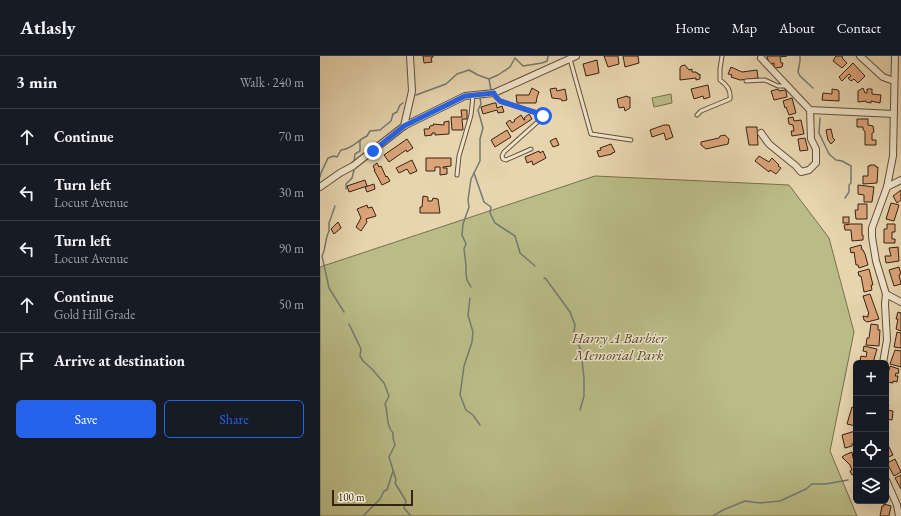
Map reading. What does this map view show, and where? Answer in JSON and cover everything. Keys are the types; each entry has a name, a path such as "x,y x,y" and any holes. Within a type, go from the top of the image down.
{"street":[{"path":"404,126 412,91 413,76 410,56"},
{"path":"860,56 883,77 894,81"},
{"path":"884,360 887,340 885,304 886,294 876,261 872,228 886,188 893,156 895,56"},
{"path":"320,187 353,166 404,126 465,96 494,93 573,57"},
{"path":"760,57 810,110 811,139 816,149 816,163 809,170 801,172 796,166 769,144 761,133"},
{"path":"810,110 894,114"},
{"path":"886,188 901,180"},
{"path":"886,294 899,301 901,294"},
{"path":"889,487 897,505 899,516"}],"lane":[{"path":"697,115 701,111 730,99 728,85 720,80 722,56"},
{"path":"573,57 591,134 631,140"},
{"path":"746,81 765,80 778,86 787,86"},
{"path":"494,93 500,101 543,116 504,152 502,156 503,159 506,160 531,149"},
{"path":"456,174 458,156 471,115 473,94"}],"green space":[{"path":"671,94 672,103 654,107 652,98"},
{"name":"Harry A Barbier Memorial Park","path":"595,176 789,185 829,238 854,332 830,451 857,516 320,516 320,267"}],"building":[{"path":"423,56 433,56 431,58 432,62 424,63"},
{"path":"604,56 618,56 619,64 608,67"},
{"path":"623,56 638,56 639,63 625,67"},
{"path":"767,56 787,56 780,57 781,63 783,63 782,67 774,68 774,63 769,64"},
{"path":"836,56 842,56 847,63 842,68 833,61"},
{"path":"597,60 599,73 586,76 583,64"},
{"path":"853,63 865,76 858,83 854,79 851,81 848,78 851,76 849,74 842,81 839,77"},
{"path":"685,65 689,70 692,69 692,72 696,72 699,75 700,74 700,79 680,80 680,68 681,66"},
{"path":"731,67 742,72 757,70 758,78 740,80 731,77 732,75 728,74"},
{"path":"708,85 710,97 704,99 703,96 694,99 691,89"},
{"path":"532,88 539,92 536,103 517,103 516,95 529,95"},
{"path":"556,88 557,91 565,89 567,100 562,101 561,99 552,98 550,89"},
{"path":"863,88 865,93 867,93 867,89 872,89 872,94 881,95 880,103 871,101 871,103 866,101 858,102 858,91"},
{"path":"778,89 779,91 785,90 787,97 774,100 771,91"},
{"path":"832,89 839,91 839,101 822,100 823,93 832,94"},
{"path":"627,96 630,97 630,108 625,111 624,107 619,108 617,99"},
{"path":"792,98 796,113 789,115 783,101"},
{"path":"496,103 497,108 502,106 504,112 498,113 497,110 483,114 481,107"},
{"path":"461,110 467,110 467,119 462,119 463,130 452,130 451,117 462,117"},
{"path":"529,114 532,119 512,132 506,123 510,120 512,123 521,115 525,120 524,118"},
{"path":"793,117 794,121 801,120 804,134 792,136 791,131 794,131 793,125 789,124 788,118"},
{"path":"857,119 868,119 868,125 873,126 874,132 872,133 872,140 876,140 876,145 865,145 865,132 863,127 857,127"},
{"path":"449,121 449,134 435,135 435,133 432,133 432,135 425,136 424,129 429,129 430,126 434,125 433,124 444,125 444,122"},
{"path":"664,125 669,125 673,137 666,140 664,133 652,137 650,130"},
{"path":"746,127 757,127 758,145 749,145"},
{"path":"831,129 835,140 831,144 828,140 826,130"},
{"path":"507,130 511,137 495,147 491,140"},
{"path":"725,135 729,139 728,144 706,149 701,145 701,142"},
{"path":"556,138 559,145 553,147 550,141"},
{"path":"805,138 808,150 800,151 798,139"},
{"path":"407,139 413,148 407,152 406,150 389,162 384,155"},
{"path":"611,144 615,152 599,157 597,151 601,150 600,148"},
{"path":"539,151 540,153 543,151 546,158 533,165 532,161 527,163 525,157"},
{"path":"759,156 769,162 772,158 781,168 776,174 770,170 769,172 755,161"},
{"path":"426,158 451,158 451,166 443,167 447,168 447,174 440,175 440,167 435,167 435,171 426,171"},
{"path":"412,160 417,171 410,174 407,169 399,173 396,168"},
{"path":"377,163 379,167 381,166 386,177 387,176 390,181 382,185 373,166"},
{"path":"875,165 878,167 877,183 863,184 863,176 868,176 868,166"},
{"path":"365,180 367,186 349,192 347,186"},
{"path":"374,184 375,189 367,192 365,187"},
{"path":"858,185 874,187 872,202 864,202 864,195 858,194"},
{"path":"901,190 901,200 897,203 893,196"},
{"path":"423,196 428,197 428,201 432,201 433,198 438,199 440,213 420,213"},
{"path":"891,203 899,205 894,221 886,219"},
{"path":"858,204 867,204 867,219 856,219 855,210 858,210"},
{"path":"367,205 368,208 372,207 376,216 366,219 367,222 361,231 356,227 361,218 357,209"},
{"path":"843,217 849,217 849,223 843,223"},
{"path":"338,222 341,228 334,234 331,229"},
{"path":"862,224 863,240 852,241 851,230 845,230 844,225"},
{"path":"887,224 895,224 895,232 892,232 892,239 895,239 895,243 884,243 884,229 887,229"},
{"path":"861,245 868,265 859,268 858,265 856,265 854,252 851,253 850,248"},
{"path":"898,247 899,261 886,263 885,256 891,256 889,248"},
{"path":"899,267 901,284 894,286 889,270"},
{"path":"869,269 873,285 871,285 872,290 864,292 861,276 859,276 858,272"},
{"path":"870,294 879,319 867,322 864,320 863,316 868,317 869,314 863,296"},
{"path":"898,312 901,313 901,331 896,329"},
{"path":"871,324 878,325 878,330 880,330 879,346 866,345 867,338 869,338"},
{"path":"897,332 901,333 901,348 894,347"},
{"path":"864,346 877,349 874,360 860,360 861,356 866,357 867,352 863,351"},
{"path":"895,350 901,351 901,367 890,364"},
{"path":"890,366 899,369 898,374 896,373 895,376 898,376 897,382 893,381 893,383 889,382"},
{"path":"852,407 853,407 853,425 847,424"},
{"path":"889,410 893,411 892,420 889,420"},
{"path":"853,432 852,446 845,448 842,435"},
{"path":"889,447 893,455 889,457"},
{"path":"852,452 852,475 850,465 842,457"},
{"path":"895,459 901,472 894,476 889,467 889,462"},
{"path":"901,475 901,489 895,478"},
{"path":"884,504 891,506 889,516 880,516 882,506 884,506"}],"waterway":[{"path":"416,95 446,84 457,74 469,70 489,79 510,67 515,58 523,66 542,63 547,61 548,56"},
{"path":"800,56 798,72 800,76 813,88"},
{"path":"489,79 491,90"},
{"path":"471,287 467,280 464,249 466,244 462,235 463,224 469,207 468,200 471,179 480,161 480,139 483,128 478,110 481,104 480,98 482,97"},
{"path":"320,177 328,158 334,156 337,157 341,150 352,146 367,136 370,131 380,130 391,121 393,114 397,112 400,105 403,103"},
{"path":"820,118 819,133 829,154 836,160 842,161 851,166 851,183 849,185 849,192 845,198"},
{"path":"354,162 355,154 360,151 360,141"},
{"path":"346,189 346,184 352,178 354,170"},
{"path":"474,173 484,202 491,207 490,213 495,223 515,236 520,253 535,266"},
{"path":"335,206 329,223 329,231 322,256 329,288 344,312"},
{"path":"544,278 570,312 575,325 574,332 581,351 584,378 584,396 580,410"},
{"path":"470,298 468,315 473,332 472,342 464,366 460,395 466,410 473,415 480,425"},
{"path":"349,324 361,349 360,356 384,383 389,396 385,404 388,422 393,433 395,445 389,457 396,480 395,483 406,501 404,508 411,516"},
{"path":"363,516 380,499 384,491 387,490 393,471"},
{"path":"713,516 745,501 760,503 780,501 806,489 812,484 826,484 848,480"}],"route":[{"path":"373,151 404,126 465,96 473,94 494,93 500,101 543,116"}]}
